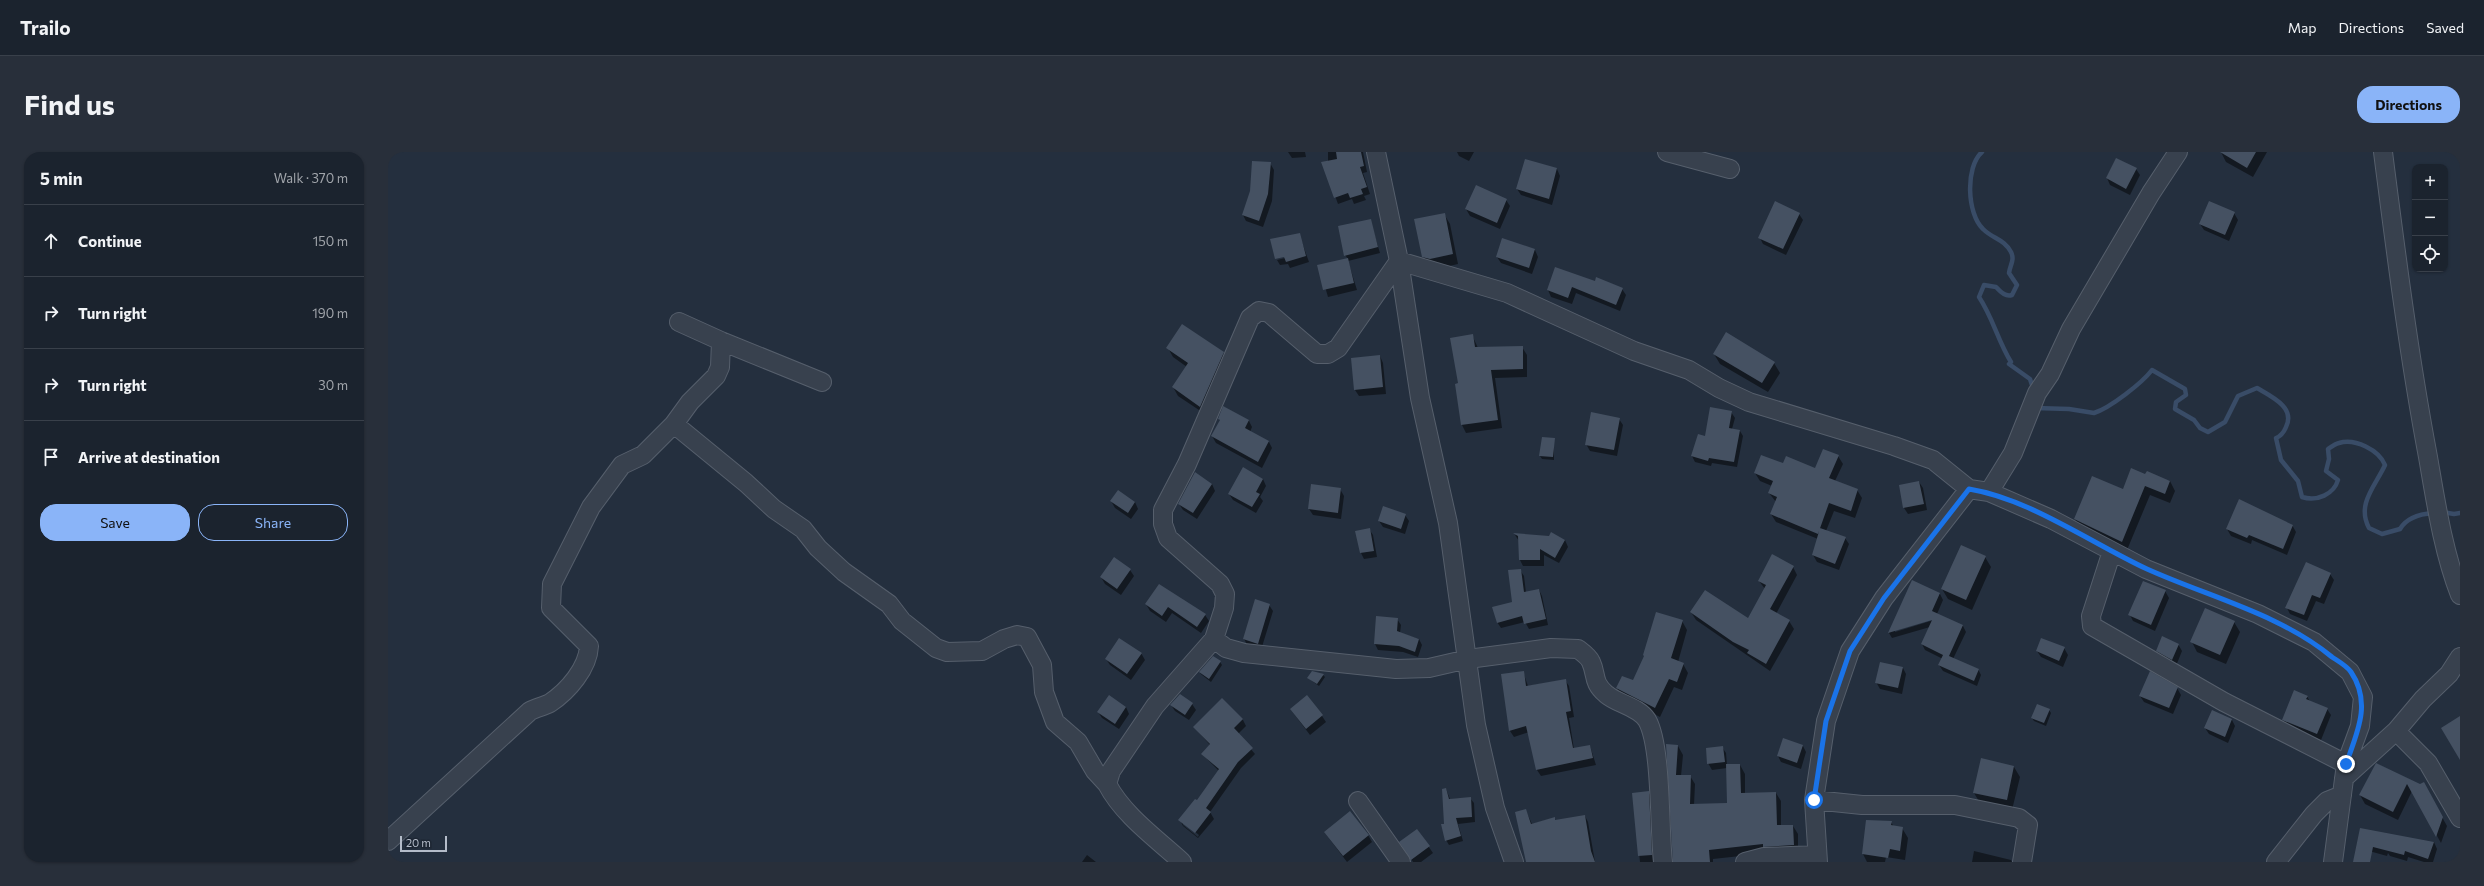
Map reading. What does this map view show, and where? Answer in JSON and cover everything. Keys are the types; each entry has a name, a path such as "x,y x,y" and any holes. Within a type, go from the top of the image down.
{"street":[{"path":"1376,152 1399,261 1420,398 1448,522 1478,732 1495,808 1514,862"},
{"path":"1667,152 1730,169"},
{"path":"1989,492 2013,453 2037,393 2054,368 2071,330 2151,194 2178,152"},
{"path":"2383,152 2410,361 2450,568 2460,595"},
{"path":"1399,261 1507,293 1634,351 1689,370 1719,388 1749,402 1894,446 1933,460 1969,489 1989,492 2051,519 2182,585 2258,614 2314,642 2350,672 2363,697 2360,726 2344,779 2333,862"},
{"path":"1107,784 1111,771 1155,706 1214,639 1224,608 1225,594 1220,584 1168,538 1163,524 1163,510 1187,464 1250,318 1259,311 1269,313 1318,354 1328,354 1338,348 1399,261"},
{"path":"679,322 721,341 822,382"},
{"path":"388,841 530,711 550,703 582,668 588,657 589,646 551,608 552,584 591,507 622,465 643,455 674,424 690,402 716,376 720,367 721,341"},
{"path":"674,424 746,482 774,509 802,529 818,548 844,572 889,604 902,621 936,648 947,652 982,651 1004,639 1017,635 1027,637 1042,665 1044,692 1056,722 1078,742 1095,771 1107,784 1112,794 1143,827 1182,862"},
{"path":"1745,862 1764,857 1818,859 1814,800 1826,721 1850,651 1884,598 1969,489"},
{"path":"2112,551 2091,616 2092,626 2224,702 2344,779"},
{"path":"1214,639 1226,648 1244,653 1396,669 1429,668 1468,658 1551,648 1578,649 1591,661 1594,680 1606,694 1630,707 1646,720 1653,742 1658,780 1663,862"},
{"path":"2276,862 2344,779 2396,731 2423,699 2449,674 2460,657"},
{"path":"2396,731 2415,747 2428,763 2459,814"},
{"path":"1814,800 1862,805 1955,805 2019,818 2028,825 2022,862"},
{"path":"1358,801 1401,862"}],"building":[{"path":"1336,152 1361,152 1364,166 1360,167 1367,187 1361,189 1363,194 1350,198 1348,193 1334,198 1321,162 1337,159"},
{"path":"2220,152 2256,152 2247,168"},
{"path":"2116,158 2137,168 2126,189 2106,178"},
{"path":"1525,159 1557,168 1549,199 1516,189"},
{"path":"1252,161 1271,162 1268,194 1259,221 1242,215 1250,191"},
{"path":"1476,185 1507,199 1497,223 1465,209"},
{"path":"1775,201 1800,213 1783,249 1758,238"},
{"path":"2209,201 2235,212 2225,235 2199,224"},
{"path":"1445,213 1453,254 1430,259 1422,257 1414,219"},
{"path":"1371,219 1378,247 1344,256 1338,226"},
{"path":"1300,233 1306,256 1286,262 1284,257 1275,259 1270,239"},
{"path":"1502,238 1535,249 1529,268 1496,257"},
{"path":"1348,258 1354,283 1323,290 1317,265"},
{"path":"1555,267 1595,281 1596,277 1623,288 1616,305 1572,287 1568,298 1547,290"},
{"path":"1182,324 1224,352 1200,407 1172,387 1188,363 1166,348"},
{"path":"1726,332 1775,362 1762,383 1713,354"},
{"path":"1473,334 1475,347 1523,346 1523,369 1491,370 1498,420 1461,425 1455,384 1458,383 1450,338"},
{"path":"1380,355 1383,387 1354,390 1351,358"},
{"path":"1223,406 1249,420 1245,428 1269,441 1258,462 1211,436 1220,420 1218,419"},
{"path":"1710,407 1732,411 1729,428 1740,430 1734,462 1709,458 1708,461 1691,456 1698,434 1705,436"},
{"path":"1591,412 1620,418 1614,450 1585,445"},
{"path":"1542,437 1555,438 1553,457 1539,456"},
{"path":"1823,449 1839,455 1829,478 1858,489 1851,511 1829,503 1818,534 1770,514 1777,497 1768,493 1773,481 1754,473 1761,455 1783,463 1786,456 1815,468"},
{"path":"1243,467 1263,479 1256,492 1260,494 1252,507 1228,494"},
{"path":"2131,468 2145,474 2147,471 2170,481 2165,494 2145,486 2122,542 2074,519 2092,476 2123,489"},
{"path":"1195,472 1212,484 1193,513 1178,504"},
{"path":"1919,481 1924,504 1903,508 1899,485"},
{"path":"1311,484 1341,488 1338,513 1308,509"},
{"path":"1118,490 1135,502 1128,513 1110,501"},
{"path":"2239,499 2293,525 2283,549 2249,535 2247,538 2226,529"},
{"path":"1383,506 1406,514 1401,529 1378,521"},
{"path":"1370,528 1374,551 1360,553 1355,531"},
{"path":"1820,528 1846,537 1835,564 1812,555"},
{"path":"1551,532 1565,540 1555,558 1540,549 1540,560 1519,560 1518,536 1513,533 1549,536"},
{"path":"1961,545 1986,556 1966,600 1941,589"},
{"path":"1772,554 1794,566 1770,609 1790,620 1766,664 1747,653 1749,650 1733,642 1690,612 1705,590 1748,618 1766,585 1758,581"},
{"path":"1114,557 1131,569 1117,589 1100,577"},
{"path":"2306,562 2331,573 2320,598 2312,595 2304,615 2285,608"},
{"path":"1521,569 1524,592 1539,589 1546,619 1524,624 1522,616 1497,623 1492,607 1512,602 1508,570"},
{"path":"1912,580 1940,593 1932,611 1963,625 1949,656 1979,669 1974,681 1938,665 1943,655 1921,644 1932,620 1888,633"},
{"path":"2143,581 2166,590 2151,625 2128,615"},
{"path":"1159,584 1206,614 1197,627 1168,607 1162,616 1145,604"},
{"path":"1255,599 1270,604 1258,644 1243,639"},
{"path":"2205,608 2235,621 2220,655 2190,642"},
{"path":"1656,612 1683,620 1671,658 1684,663 1677,682 1669,679 1655,708 1616,688 1622,676 1633,680 1644,656 1643,655"},
{"path":"1376,616 1398,618 1397,631 1419,639 1415,652 1399,646 1374,644"},
{"path":"2162,636 2179,644 2172,660 2156,651"},
{"path":"1119,638 1142,653 1127,674 1105,659"},
{"path":"2041,638 2065,647 2059,661 2036,651"},
{"path":"1213,656 1221,661 1209,679 1199,672"},
{"path":"1880,662 1903,667 1898,688 1875,683"},
{"path":"1312,671 1324,674 1317,684 1307,678"},
{"path":"1524,671 1526,686 1566,679 1571,711 1566,712 1573,748 1590,745 1593,758 1536,770 1526,726 1509,731 1501,674"},
{"path":"2150,671 2178,687 2169,708 2139,696"},
{"path":"2294,690 2308,696 2306,699 2328,708 2317,734 2282,720"},
{"path":"1180,694 1193,703 1185,715 1170,705"},
{"path":"1109,695 1126,707 1115,724 1097,712"},
{"path":"1307,695 1323,715 1306,729 1290,709"},
{"path":"1222,698 1243,719 1234,728 1253,748 1238,762 1206,808 1211,812 1195,833 1178,820 1195,799 1197,800 1219,769 1201,754 1210,744 1193,727"},
{"path":"2037,704 2050,709 2044,723 2031,718"},
{"path":"2212,710 2232,719 2225,737 2204,728"},
{"path":"2460,716 2460,760 2441,728"},
{"path":"1783,738 1803,745 1797,763 1777,756"},
{"path":"1666,744 1678,745 1676,775 1691,775 1690,804 1727,803 1726,764 1740,764 1741,793 1776,792 1777,825 1793,825 1794,845 1763,847 1763,844 1709,850 1710,862 1673,862"},
{"path":"1723,746 1725,762 1707,764 1706,748"},
{"path":"1981,758 2014,766 2007,800 1973,793"},
{"path":"2376,763 2420,784 2424,782 2443,817 2436,837 2407,784 2393,812 2359,795"},
{"path":"1446,788 1449,799 1471,797 1472,817 1456,818 1461,836 1445,841 1441,824 1444,824 1442,789"},
{"path":"1649,791 1652,855 1638,856 1632,793"},
{"path":"1526,809 1531,824 1555,817 1555,820 1585,815 1591,851 1595,862 1526,862 1515,812"},
{"path":"1350,811 1369,835 1343,856 1324,832"},
{"path":"1866,820 1892,821 1891,825 1903,827 1900,851 1890,849 1888,858 1862,854"},
{"path":"2360,828 2434,842 2428,859 2405,851 2404,855 2373,847 2370,862 2353,862"},
{"path":"1417,829 1430,846 1411,860 1399,842"}],"waterway":[{"path":"1982,152 1973,168 1970,190 1971,202 1974,213 1983,229 2005,244 2011,252 2012,260 2009,273 2017,285 2012,295 2003,294 1996,287 1984,285 1979,297 2011,362 2009,364 2030,379 2033,388"},
{"path":"2035,408 2069,409 2094,413 2108,406 2125,394 2141,382 2152,370 2185,389 2186,395 2176,402 2175,409 2194,420 2200,428 2208,432 2225,422 2238,396 2257,388 2280,403 2288,414 2285,429 2281,435 2276,438 2281,460 2298,481 2302,497 2319,498 2329,493 2333,489 2338,480 2326,471 2329,459 2328,449 2339,443 2352,442 2366,446 2372,450 2378,455 2385,465 2366,503 2365,511 2369,528 2382,534 2400,529 2406,522 2414,517 2433,513"},
{"path":"2442,512 2454,514 2460,513"}],"route":[{"path":"1814,800 1826,721 1850,651 1884,598 1969,489 1989,492 2051,519 2182,585 2258,614 2314,642 2350,672 2363,697 2360,726 2346,764"}]}
